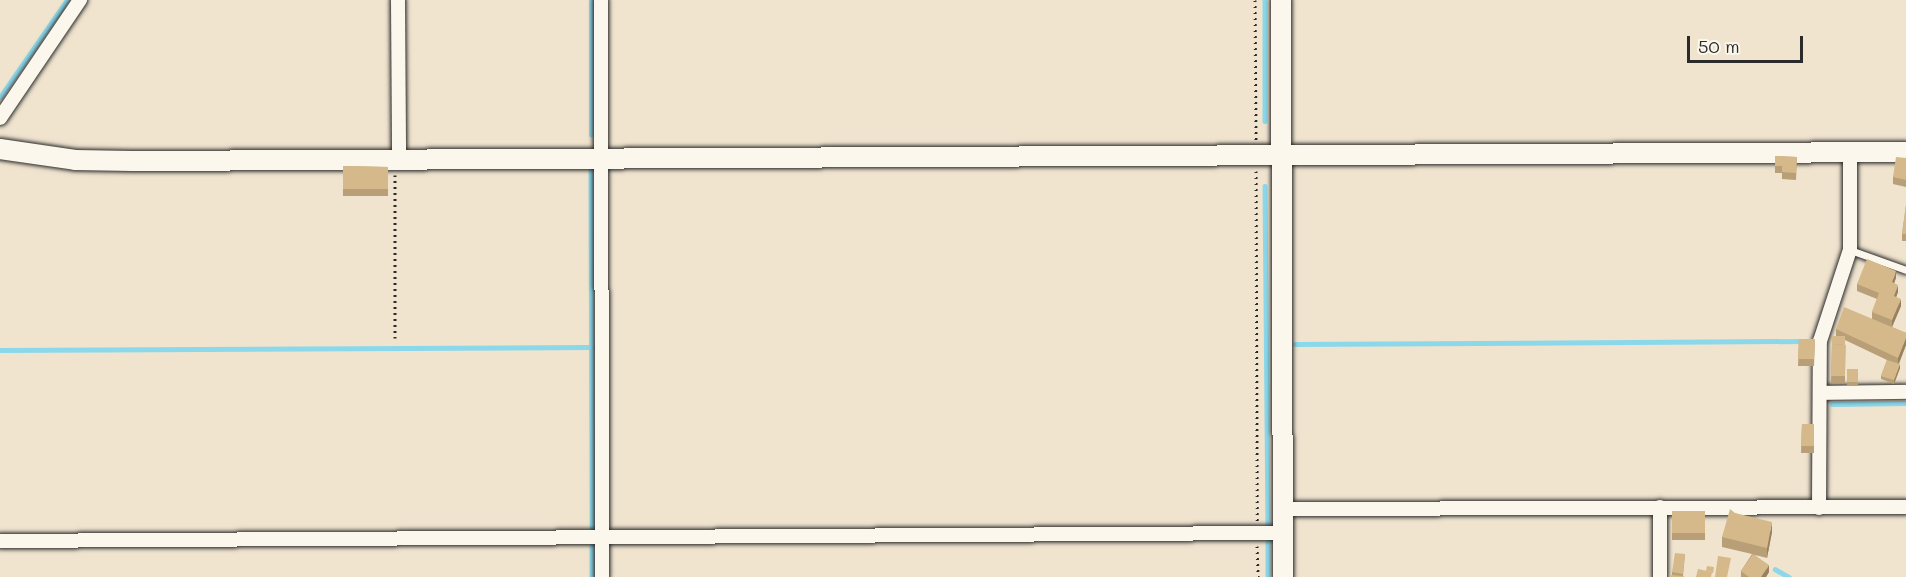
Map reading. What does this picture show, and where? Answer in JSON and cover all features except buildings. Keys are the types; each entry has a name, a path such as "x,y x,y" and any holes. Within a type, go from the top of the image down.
{"street":[{"path":"0,118 80,0"},
{"path":"397,158 399,0"},
{"path":"601,0 602,577"},
{"path":"1281,0 1283,577"},
{"path":"0,149 75,160 1906,152"},
{"path":"1819,508 1821,341 1850,250 1850,152"},
{"path":"1820,393 1906,392"},
{"path":"1660,507 1660,577"},
{"path":"1283,509 1906,507"},
{"path":"0,541 1284,533"}],"lane":[{"path":"1850,250 1906,270"}],"path":[{"path":"1255,0 1258,577"},
{"path":"395,338 397,158"}],"waterway":[{"path":"0,97 67,0"},
{"path":"591,0 591,135"},
{"path":"1265,0 1265,121"},
{"path":"591,169 592,528"},
{"path":"1265,186 1268,530"},
{"path":"1295,344 1804,341"},
{"path":"0,350 592,347"},
{"path":"1832,404 1906,403"},
{"path":"1268,542 1268,577"},
{"path":"592,546 592,577"},
{"path":"1775,569 1789,577"}]}
